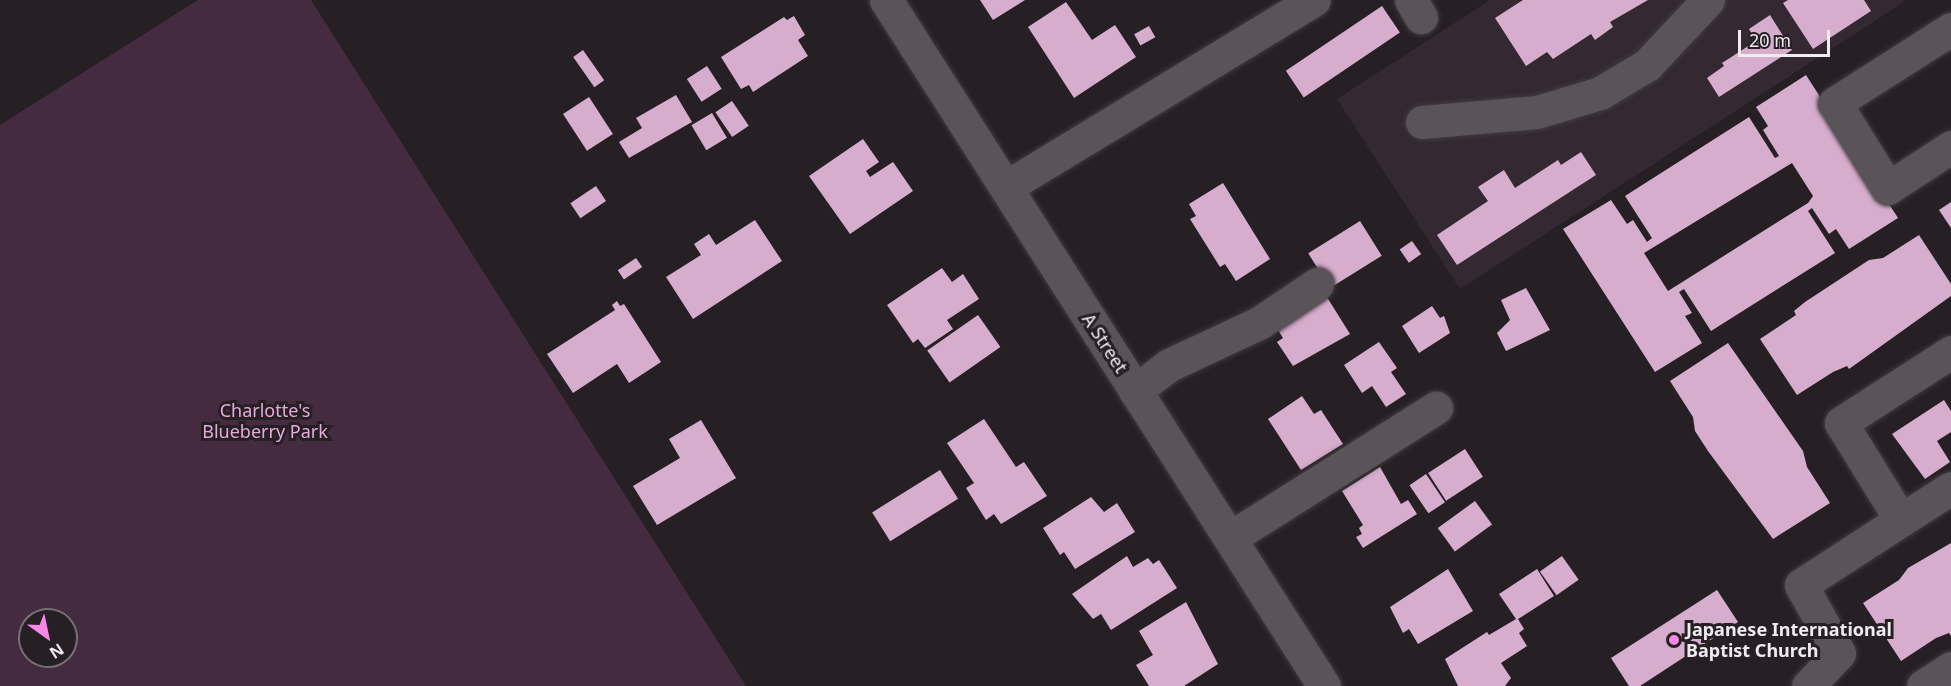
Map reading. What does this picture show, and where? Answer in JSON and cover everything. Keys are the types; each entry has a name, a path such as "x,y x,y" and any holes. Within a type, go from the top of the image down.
{"street":[{"name":"A Street","path":"886,0 1324,686"},
{"path":"1006,187 1314,0"},
{"path":"1422,122 1537,112 1600,93 1647,65 1708,0"},
{"path":"1951,29 1835,102 1888,188 1951,147"},
{"path":"1135,391 1169,365 1259,323 1317,284"},
{"path":"1901,520 1841,423 1951,352"},
{"path":"1230,538 1436,408"},
{"path":"1808,686 1839,653 1801,585 1951,488"},
{"path":"1923,686 1951,668"}],"shaded area":[{"path":"1490,0 1903,0 1904,2 1460,289 1337,99"}],"green space":[{"name":"Charlotte's Blueberry Park","path":"198,0 311,0 746,686 0,686 0,125"}],"building":[{"path":"980,0 1025,0 993,20"},
{"path":"1523,0 1648,0 1610,22 1613,27 1595,40 1591,34 1553,59 1547,52 1526,66 1495,18"},
{"path":"1788,0 1864,0 1871,11 1813,49 1783,3"},
{"path":"1066,2 1092,40 1115,25 1136,57 1074,98 1028,27"},
{"path":"1382,6 1400,33 1304,97 1286,71"},
{"path":"1770,15 1792,50 1719,97 1707,78 1724,66 1722,63 1756,41 1749,29"},
{"path":"794,16 805,35 798,40 808,56 753,92 749,85 741,89 721,57 784,17 787,20"},
{"path":"1149,26 1155,37 1140,46 1134,34"},
{"path":"583,50 604,80 594,87 573,57"},
{"path":"707,66 722,89 702,102 687,79"},
{"path":"1806,75 1898,218 1849,249 1836,229 1829,234 1812,208 1808,211 1835,253 1711,331 1684,289 1679,292 1692,313 1685,316 1702,343 1655,372 1563,229 1611,200 1627,224 1633,220 1647,242 1652,238 1625,196 1749,117 1775,158 1779,156 1763,130 1768,126 1756,107","holes":["1792,163 1813,196 1808,203 1668,291 1644,253"]},
{"path":"676,95 692,122 629,158 619,142 642,128 636,118"},
{"path":"589,97 613,134 587,151 563,114"},
{"path":"732,101 749,126 732,137 715,112"},
{"path":"712,113 727,138 706,150 691,125"},
{"path":"863,139 879,162 866,171 870,177 893,162 913,191 850,234 809,176"},
{"path":"1581,152 1596,175 1457,265 1437,235 1488,201 1478,187 1504,170 1515,188 1558,160 1561,165"},
{"path":"1223,183 1270,259 1236,281 1225,264 1220,267 1190,219 1196,216 1189,204"},
{"path":"596,186 606,201 580,218 570,203"},
{"path":"1951,202 1951,228 1939,210"},
{"path":"755,220 782,261 693,319 666,277 701,255 694,244 709,234 716,245"},
{"path":"1360,221 1382,256 1330,288 1308,253"},
{"path":"1919,235 1951,284 1951,296 1849,369 1847,366 1833,372 1797,395 1760,339 1796,315 1794,311 1805,302 1869,260 1883,258"},
{"path":"1412,241 1421,254 1409,263 1400,250"},
{"path":"636,258 642,267 624,279 618,270"},
{"path":"942,268 952,282 963,274 979,299 947,320 953,329 925,348 918,339 913,343 887,305"},
{"path":"1526,288 1550,330 1506,351 1497,333 1510,320 1501,300"},
{"path":"1325,294 1350,334 1293,366 1277,342 1283,338 1275,325"},
{"path":"617,301 620,306 624,304 661,362 629,383 617,364 573,393 547,354 615,310 612,305"},
{"path":"1432,306 1440,318 1444,316 1450,333 1419,353 1402,326"},
{"path":"978,315 1000,347 950,383 927,351"},
{"path":"1379,342 1397,368 1391,372 1406,394 1386,407 1372,386 1362,393 1344,365"},
{"path":"1728,343 1803,451 1807,467 1830,503 1773,539 1708,451 1695,431 1693,417 1670,381"},
{"path":"1302,396 1314,414 1321,410 1343,444 1301,470 1268,419"},
{"path":"1944,400 1951,411 1951,432 1937,441 1950,462 1925,479 1892,434"},
{"path":"984,419 1016,467 1024,462 1047,496 1001,524 994,514 986,520 966,488 974,483 947,443"},
{"path":"701,420 736,478 657,525 633,486 680,458 669,439"},
{"path":"1465,449 1483,477 1446,501 1428,473"},
{"path":"1380,467 1401,504 1408,500 1417,514 1363,548 1356,537 1362,534 1359,528 1363,525 1342,491"},
{"path":"940,470 958,499 890,541 872,512"},
{"path":"1426,474 1445,502 1428,513 1409,485"},
{"path":"1091,497 1104,512 1117,503 1135,532 1075,569 1064,552 1060,555 1043,528"},
{"path":"1475,501 1492,524 1455,551 1438,528"},
{"path":"1951,543 1951,636 1949,633 1936,638 1901,661 1863,603 1899,580 1908,568"},
{"path":"1127,556 1133,567 1148,558 1153,564 1159,560 1177,588 1111,630 1101,614 1093,619 1072,594"},
{"path":"1562,556 1579,580 1557,595 1540,571"},
{"path":"1448,569 1473,611 1418,644 1409,629 1403,633 1390,607"},
{"path":"1537,569 1554,596 1518,619 1524,629 1519,633 1527,646 1501,663 1511,678 1505,686 1458,686 1445,659 1487,632 1489,635 1516,619 1499,594"},
{"name":"Japanese International Baptist Church","path":"1717,590 1738,622 1640,686 1629,686 1611,658"},
{"path":"1186,602 1218,664 1184,686 1149,686 1136,665 1153,655 1139,631"}],"place":[{"name":"Japanese International Baptist Church","path":"1674,640"}]}
